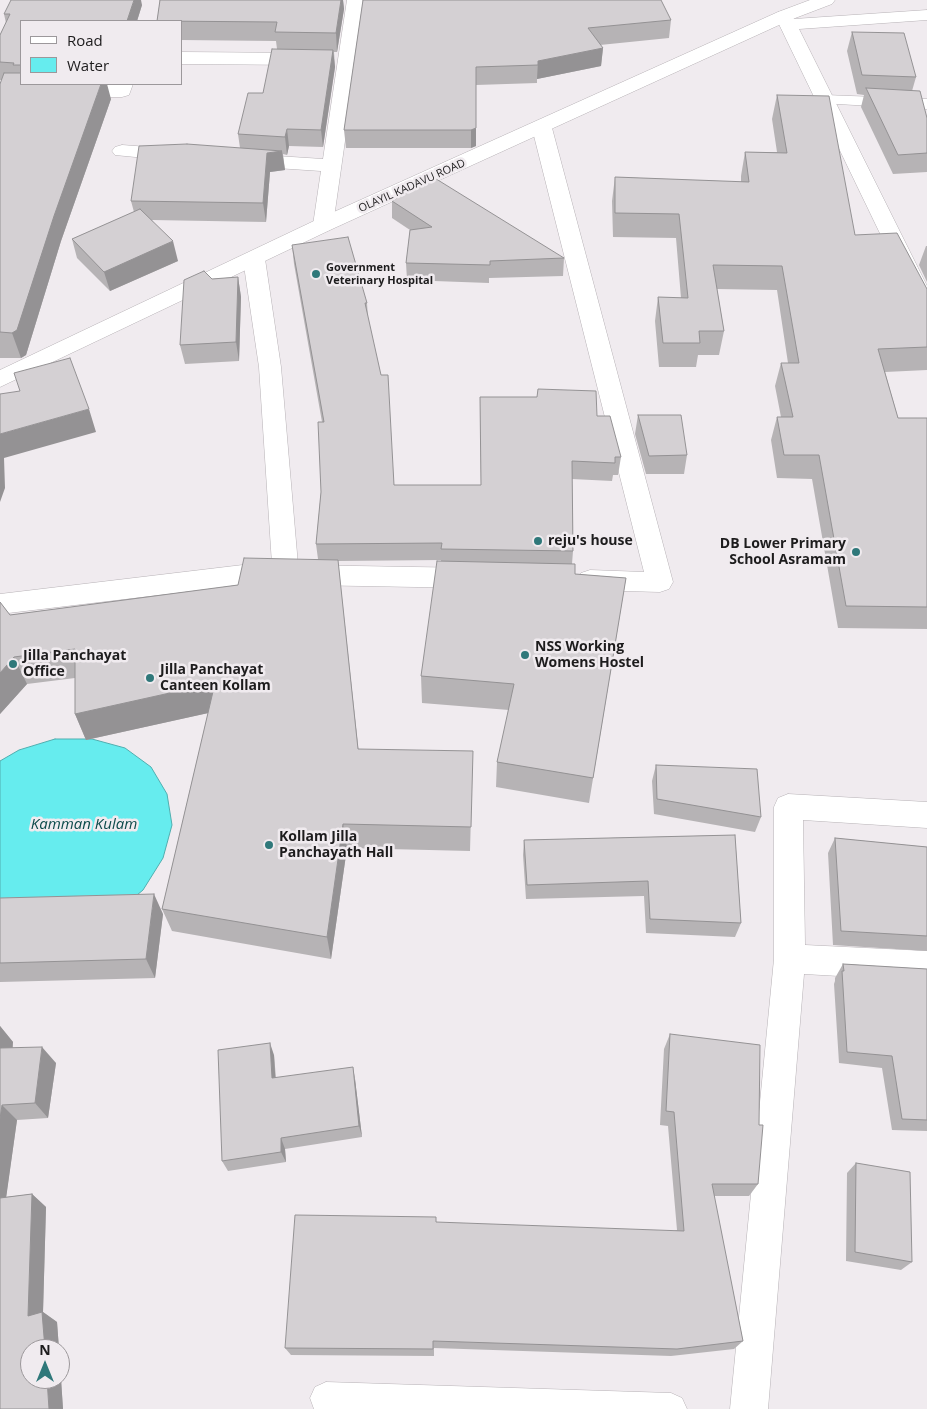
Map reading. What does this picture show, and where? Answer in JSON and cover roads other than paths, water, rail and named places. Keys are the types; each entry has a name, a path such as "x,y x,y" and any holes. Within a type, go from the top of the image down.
{"street":[{"path":"323,225 356,0"},
{"name":"OLAYIL KADAVU ROAD","path":"0,379 323,225 786,21 826,0"},
{"path":"927,15 786,21 927,308"},
{"path":"182,58 348,60"},
{"path":"0,90 122,91 124,85"},
{"path":"542,128 660,582 571,580"},
{"path":"122,152 198,157"},
{"path":"227,159 332,166"},
{"path":"901,255 927,256"},
{"path":"254,259 270,367 286,575"},
{"path":"0,604 251,574 492,579"},
{"path":"750,1409 790,959 788,807 927,815"},
{"path":"790,959 927,966"}],"lane":[{"path":"825,100 927,104"},
{"path":"326,1398 671,1409"}],"water":[{"name":"Kamman Kulam","path":"55,739 92,739 125,748 151,767 167,794 172,825 163,858 143,890 112,916 0,933 0,761 19,750"}],"place":[{"name":"Government Veterinary Hospital","path":"316,274"},
{"name":"reju's house","path":"538,541"},
{"name":"DB Lower Primary School Asramam","path":"856,552"},
{"name":"NSS Working Womens Hostel","path":"525,655"},
{"name":"Jilla Panchayat Office","path":"13,664"},
{"name":"Jilla Panchayat Canteen Kollam","path":"150,678"},
{"name":"Kollam Jilla Panchayath Hall","path":"269,845"}]}
